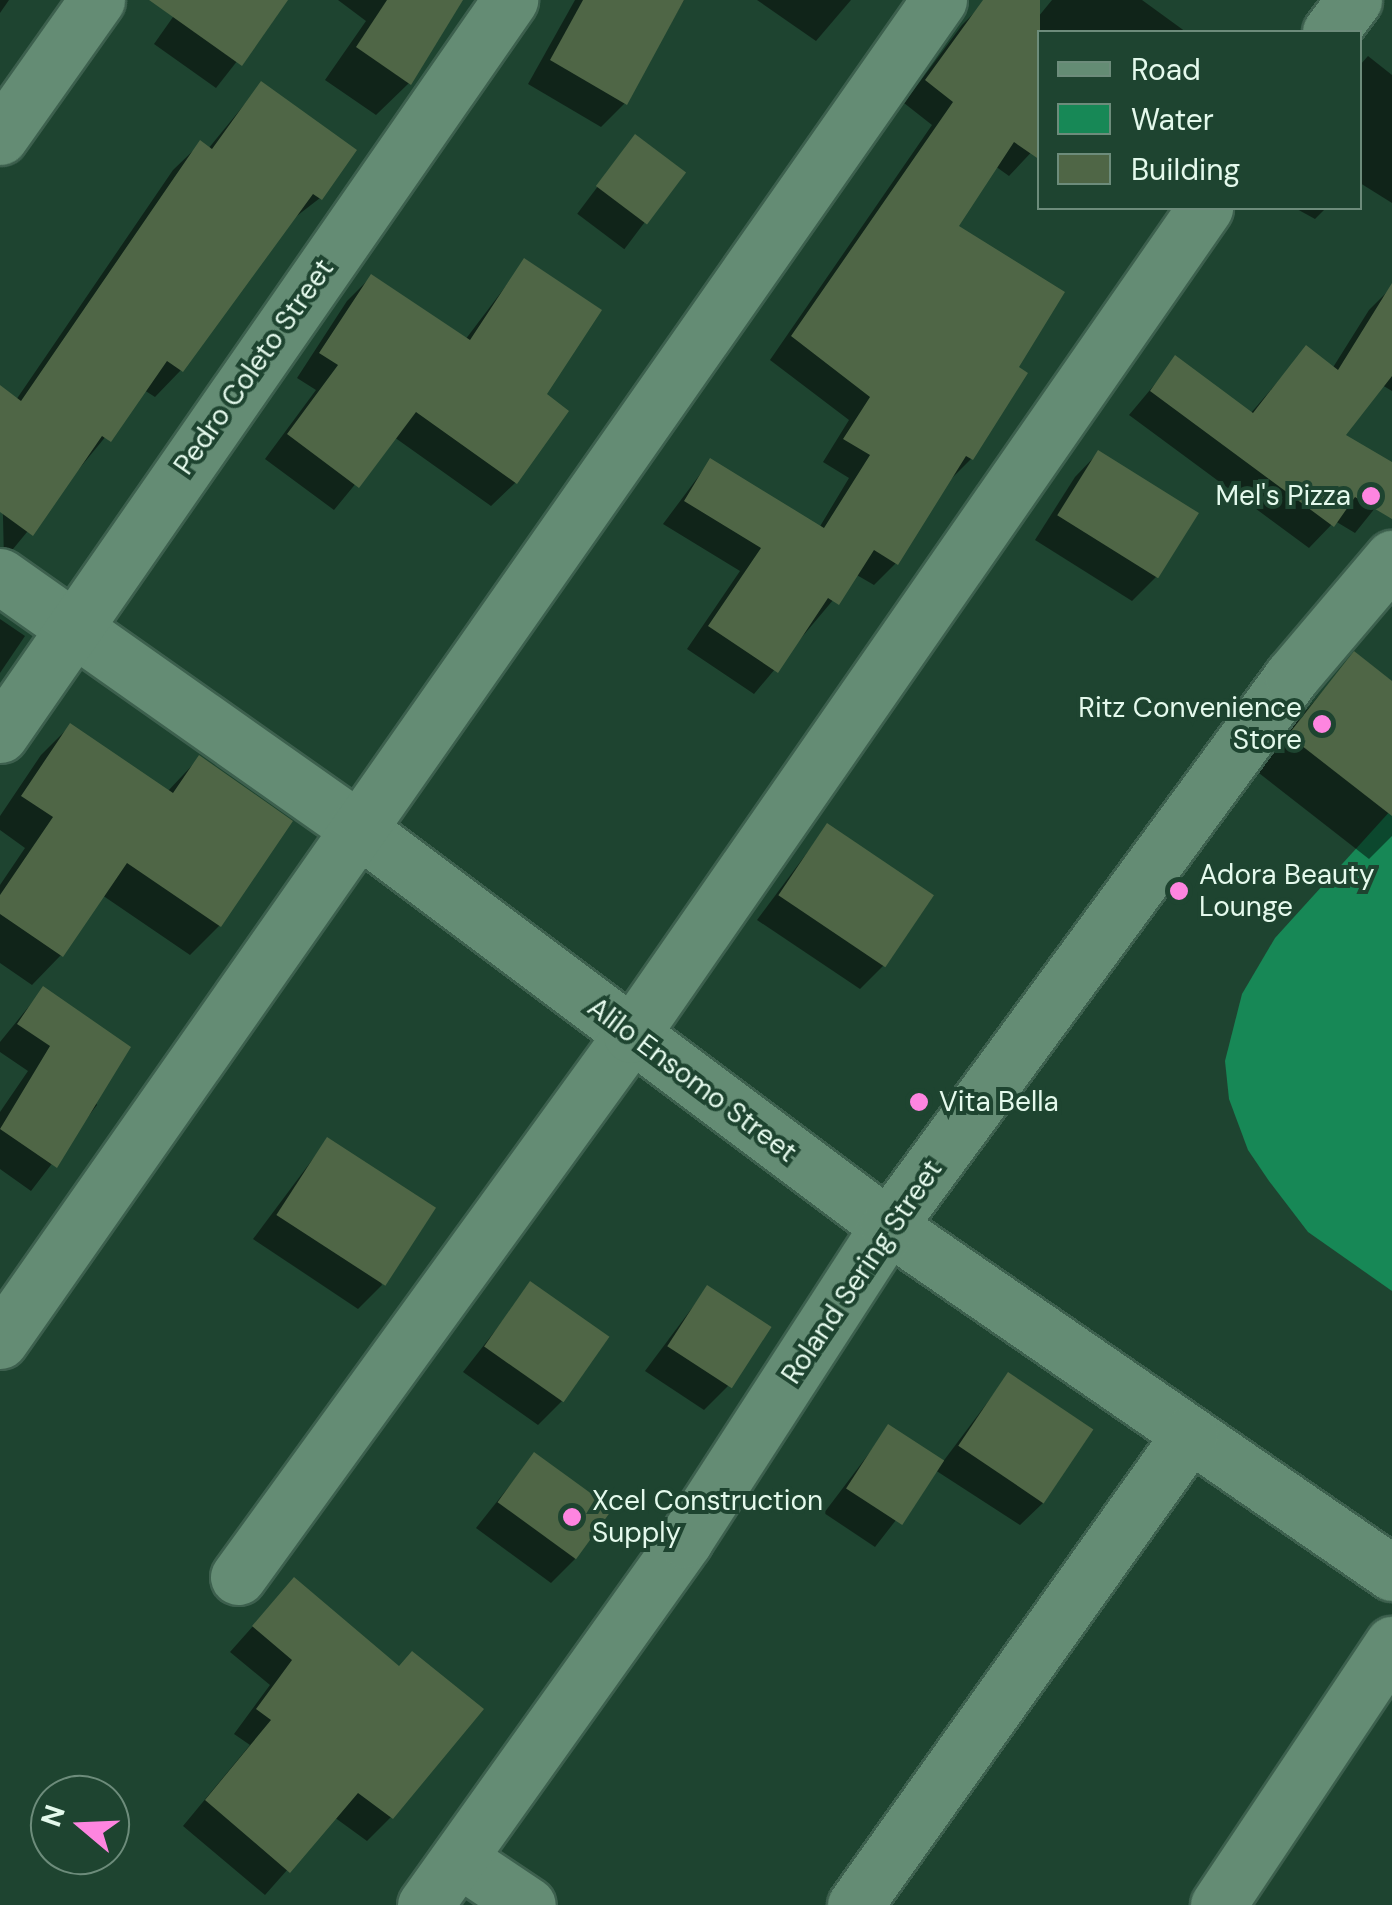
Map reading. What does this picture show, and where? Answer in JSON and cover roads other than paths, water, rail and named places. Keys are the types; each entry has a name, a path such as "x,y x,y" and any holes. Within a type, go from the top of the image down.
{"street":[{"path":"0,137 97,0"},
{"name":"Pedro Coleto Street","path":"0,734 510,0"},
{"path":"0,1341 356,827 939,0"},
{"path":"1332,30 1354,0"},
{"path":"238,1577 631,1035 1203,210"},
{"name":"Roland Sering Street","path":"425,1905 462,1861 684,1540 888,1226 1292,676 1392,558"},
{"name":"Alilo Ensomo Street","path":"0,576 356,827 888,1226 1392,1574"},
{"path":"855,1905 1190,1434"},
{"path":"1218,1905 1392,1644"},
{"path":"462,1861 528,1905"}],"water":[{"path":"1392,809 1392,1291 1308,1232 1269,1181 1248,1150 1229,1099 1225,1061 1242,994 1275,938"}],"place":[{"name":"Mel's Pizza","path":"1371,496"},
{"name":"Ritz Convenience Store","path":"1322,724"},
{"name":"Adora Beauty Lounge","path":"1179,891"},
{"name":"Vita Bella","path":"919,1102"},
{"name":"Xcel Construction Supply","path":"572,1517"}]}
